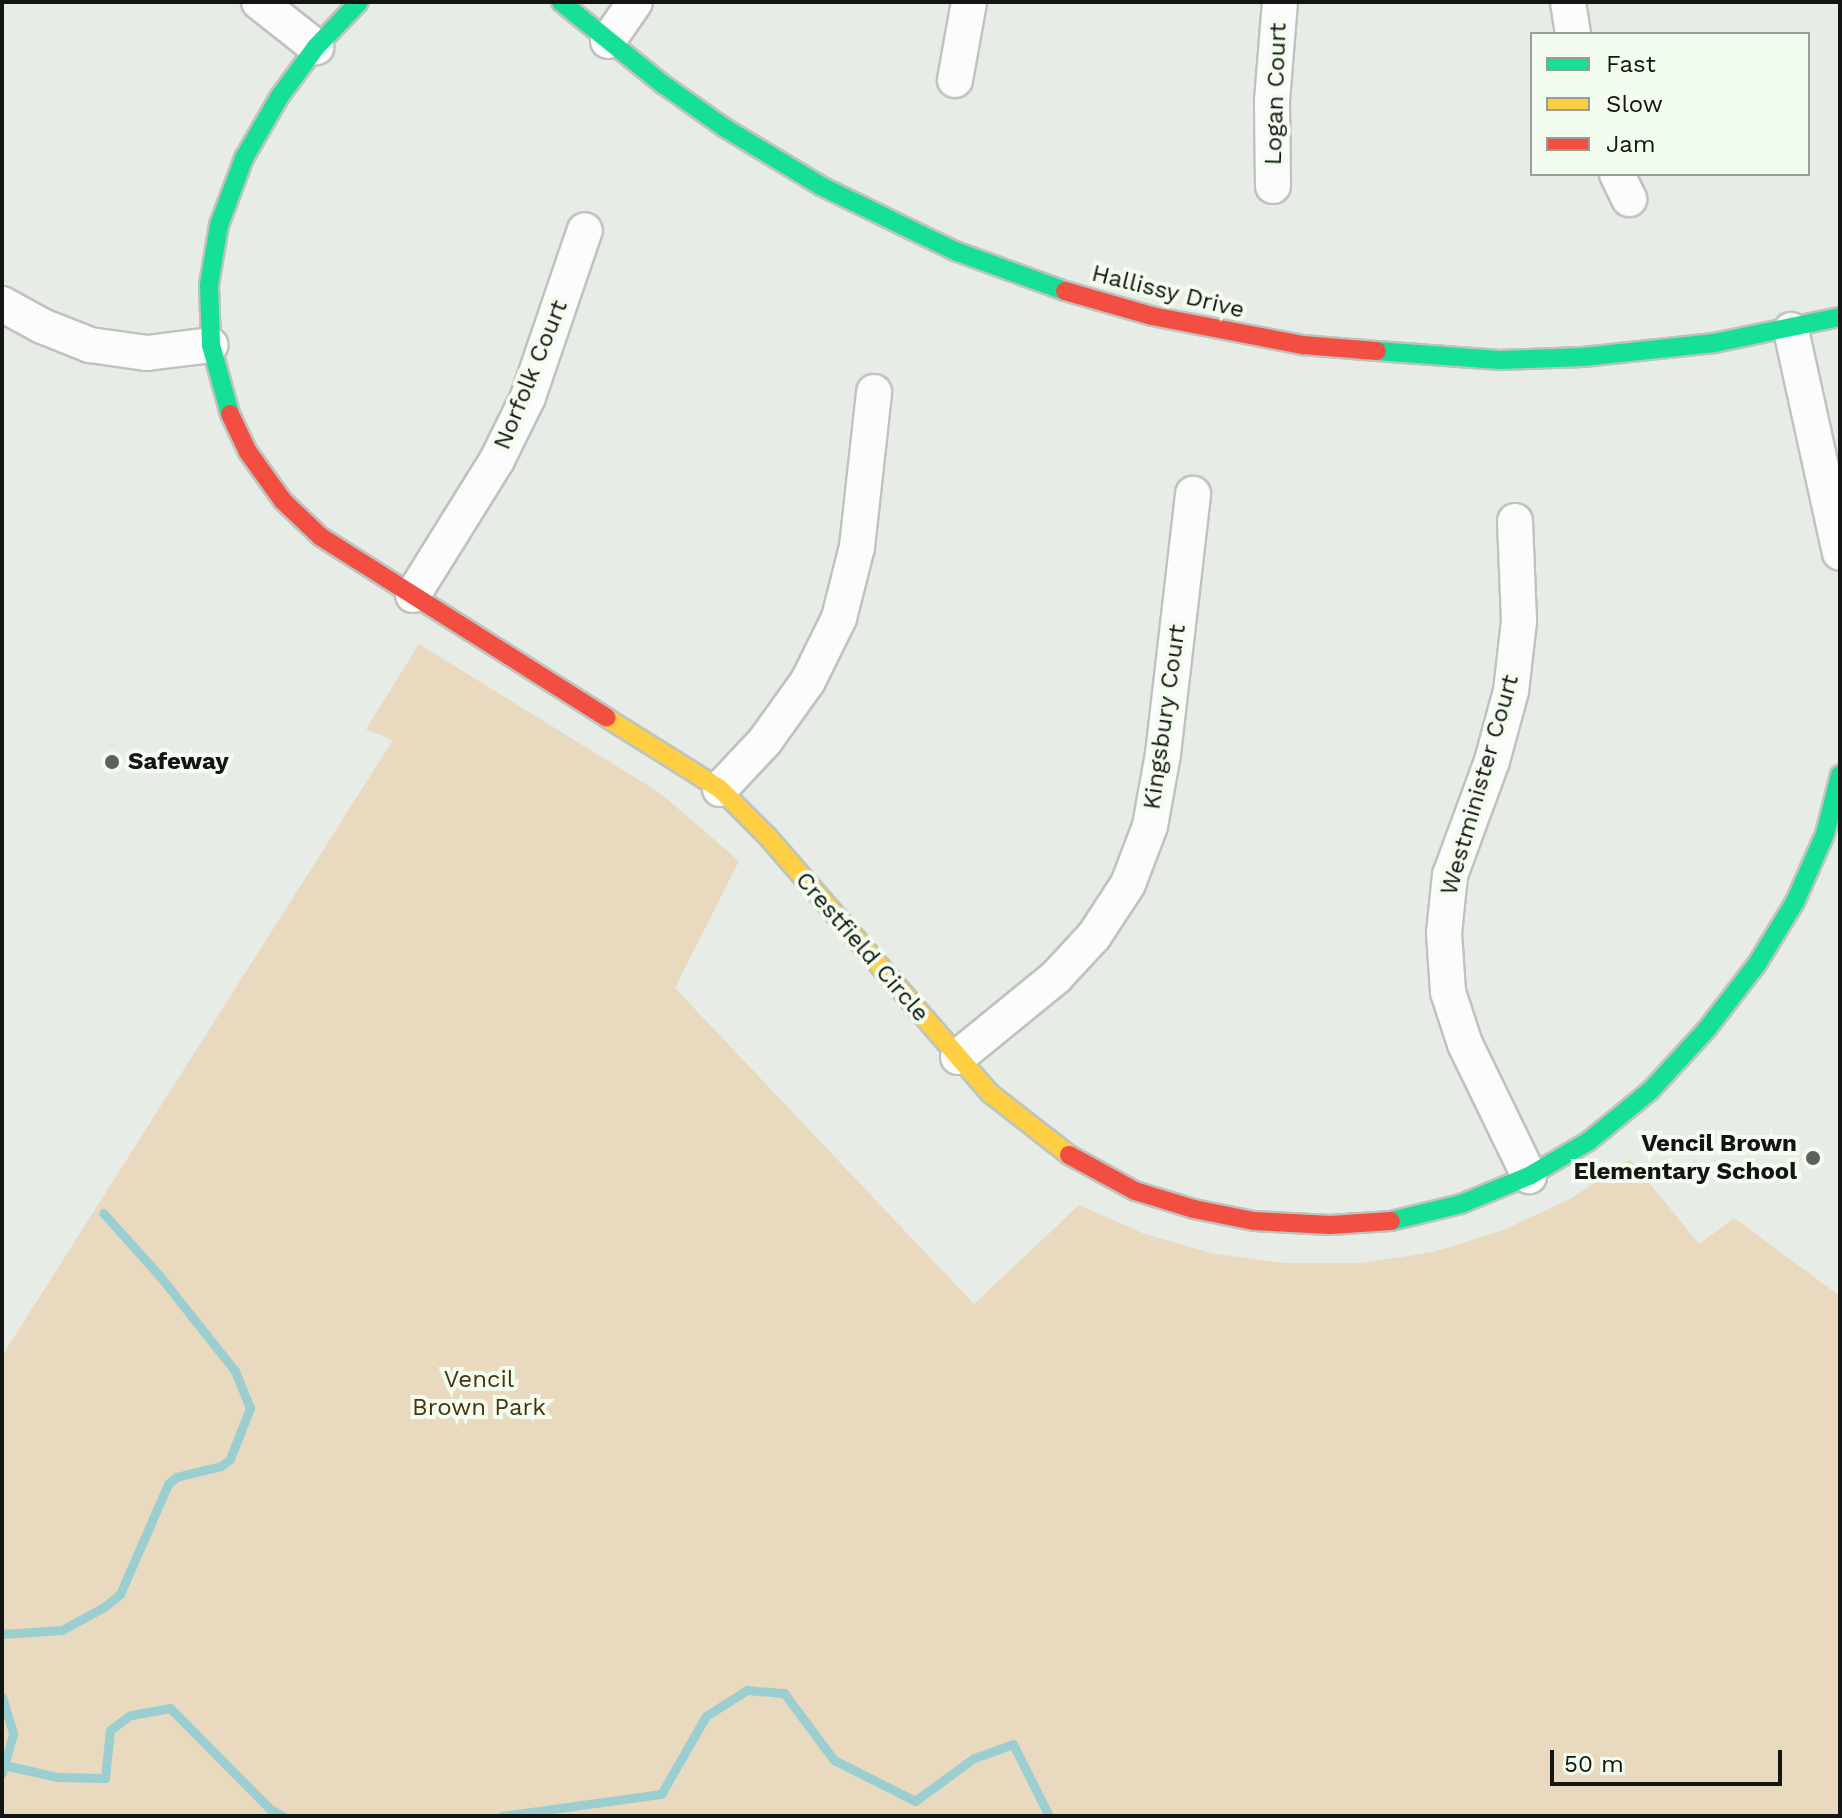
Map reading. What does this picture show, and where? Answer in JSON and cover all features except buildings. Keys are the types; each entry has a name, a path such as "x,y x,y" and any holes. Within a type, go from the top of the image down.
{"street":[{"path":"259,2 316,47"},
{"name":"Crestfield Circle","path":"359,2 316,47 280,96 244,158 219,225 209,285 211,345 225,403 248,452 283,501 321,537 720,789 768,837 991,1094 1070,1156 1135,1191 1194,1209 1254,1221 1330,1225 1390,1221 1461,1204 1529,1176 1589,1141 1651,1090 1707,1029 1757,964 1795,902 1825,834 1840,775"},
{"name":"Hallissy Drive","path":"561,2 725,128 777,162 955,251 1013,274 1152,316 1303,345 1500,360 1644,351 1791,330 1840,317"},
{"path":"608,41 635,2"},
{"path":"955,80 969,2"},
{"name":"Logan Court","path":"1273,186 1272,101 1280,2"},
{"path":"1568,2 1573,32"},
{"name":"Norfolk Court","path":"413,595 497,460 528,397 585,230"},
{"path":"2,304 42,326 90,345 147,353 211,345"},
{"path":"1791,330 1840,553"},
{"path":"720,789 765,741 808,681 839,618 857,547 874,392"},
{"name":"Kingsbury Court","path":"958,1057 1056,977 1094,936 1128,884 1150,826 1163,754 1193,494"},
{"name":"Westminister Court","path":"1515,521 1519,621 1511,691 1492,761 1450,875 1444,933 1448,992 1465,1044 1529,1176"}],"green space":[{"name":"Vencil Brown Park","path":"419,644 660,793 739,861 675,988 974,1304 1079,1205 1142,1233 1211,1253 1282,1263 1362,1263 1433,1252 1501,1231 1572,1198 1630,1159 1699,1244 1734,1218 1840,1296 1840,1816 2,1816 2,1356 393,740 366,729"}],"waterway":[{"path":"2,1634 62,1630 104,1607 120,1594 168,1484 176,1477 221,1466 230,1459 250,1408 235,1371 158,1274 103,1213"},
{"path":"502,1816 661,1794 706,1716 747,1690 784,1693 834,1760 915,1801 974,1758 1013,1744 1049,1816"},
{"path":"2,1697 13,1734 2,1773"},
{"path":"4,1765 57,1777 105,1778 110,1730 131,1715 170,1708 270,1809 283,1816"}],"traffic: fast":[{"path":"230,414 211,345 209,285 219,225 244,158 280,96 316,47 359,2"},
{"path":"561,2 664,85 725,128 821,186 955,251 1065,291"},
{"path":"1377,351 1500,360 1583,357 1714,343 1840,317"},
{"path":"1391,1221 1461,1204 1529,1176 1589,1141 1651,1090 1707,1029 1757,964 1795,902 1825,834 1840,775"}],"traffic: slow":[{"path":"607,718 720,789 768,837 991,1094 1069,1155"}],"traffic: jam":[{"path":"1065,291 1152,316 1303,345 1377,351"},
{"path":"230,414 248,452 283,501 321,537 607,718"},
{"path":"1069,1155 1135,1191 1194,1209 1254,1221 1330,1225 1391,1221"}],"place":[{"name":"Safeway","path":"112,762"},
{"name":"Vencil Brown Elementary School","path":"1813,1158"}]}
